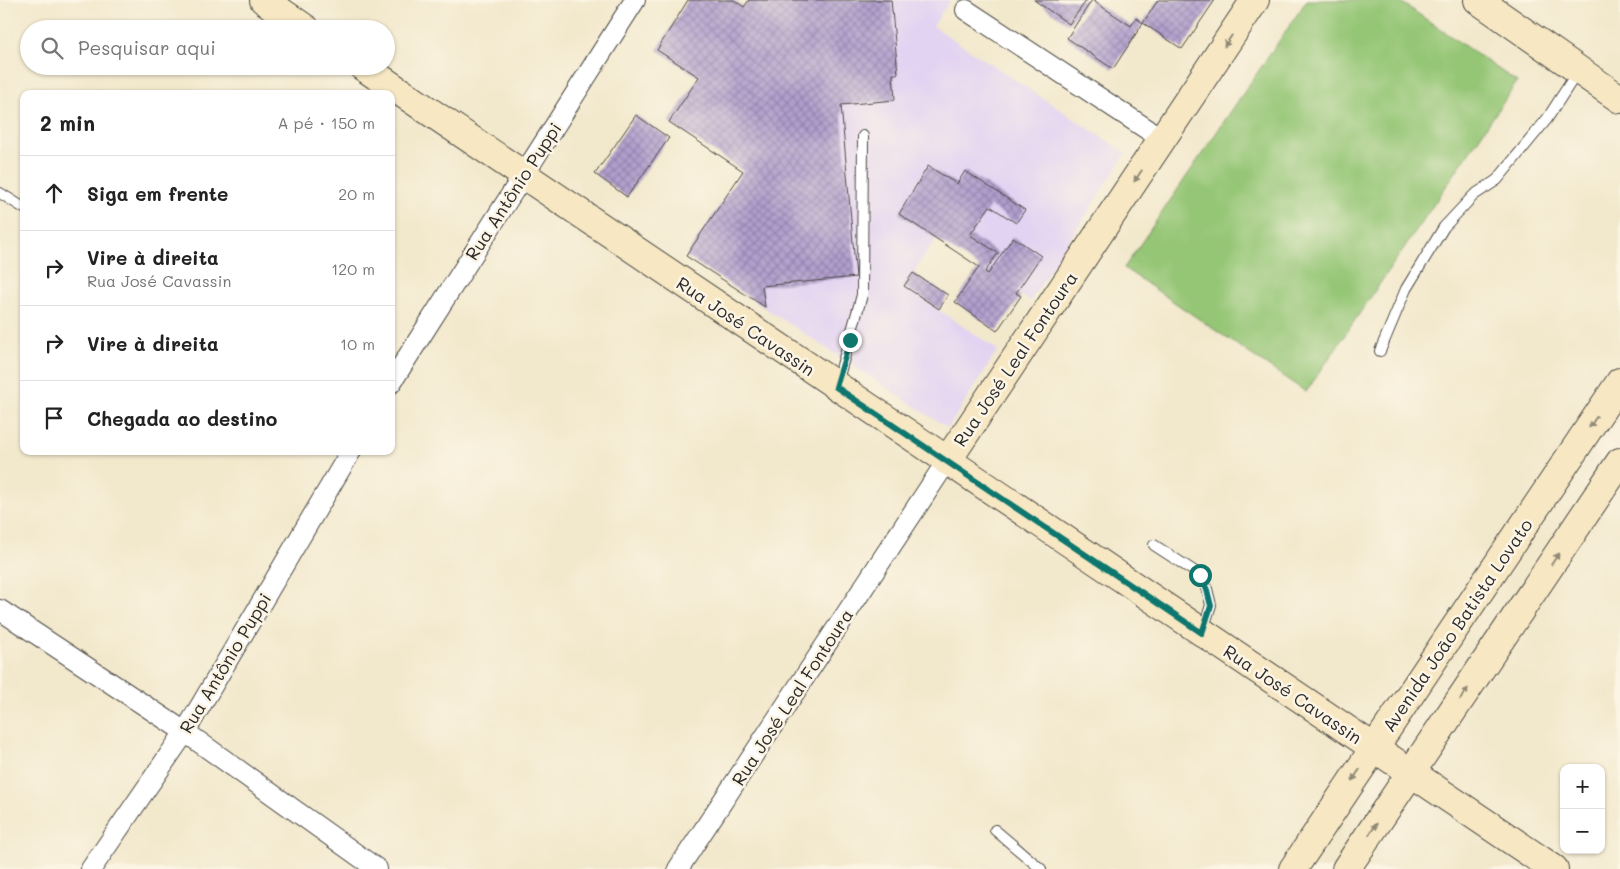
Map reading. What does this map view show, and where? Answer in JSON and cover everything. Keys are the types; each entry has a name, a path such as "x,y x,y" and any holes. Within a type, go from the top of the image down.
{"street":[{"path":"264,0 293,20"},
{"name":"Rua Antônio Puppi","path":"395,377 635,0"},
{"name":"Rua José Leal Fontoura","path":"678,869 946,461 1255,0"},
{"path":"1478,0 1620,99"},
{"path":"966,10 1162,139"},
{"name":"Rua José Cavassin","path":"375,75 1554,869"},
{"name":"Avenida João Batista Lovato","path":"1302,866 1374,748 1620,382"},
{"name":"Rua Antônio Puppi","path":"91,869 185,732 349,455"},
{"path":"1346,869 1620,462"},
{"path":"0,610 185,732 377,869"}],"lane":[{"path":"1380,351 1406,289 1444,227 1474,195 1497,180 1547,120 1578,70"},
{"path":"836,387 862,295 863,136"},
{"path":"0,193 20,206"},
{"path":"1154,545 1200,575 1207,590 1211,606 1202,633"},
{"path":"995,830 1040,869"}],"shaded area":[{"path":"874,0 950,0 933,26 1126,153 1030,301 936,239 913,273 905,287 998,350 948,428 686,256 740,174"}],"green space":[{"path":"1307,0 1398,0 1517,82 1306,392 1124,268"}],"building":[{"path":"688,0 734,0 744,7 749,0 891,0 898,74 893,74 895,100 841,105 856,277 762,286 765,307 686,256 743,171 669,122 699,77 657,50"},
{"path":"1034,0 1087,0 1069,24"},
{"path":"1092,0 1131,26 1136,18 1143,23 1113,69 1067,38"},
{"path":"1158,0 1215,0 1182,49 1143,23"},
{"path":"636,115 669,138 627,197 595,174"},
{"path":"928,166 957,184 965,171 1025,210 1016,223 990,206 970,235 998,253 985,272 988,274 1013,237 1041,256 1016,293 1021,296 997,331 955,302 979,267 899,214"},
{"path":"913,273 948,295 939,309 904,286"}],"route":[{"path":"850,340 836,387 1202,633 1211,606 1207,590 1200,575"}]}
